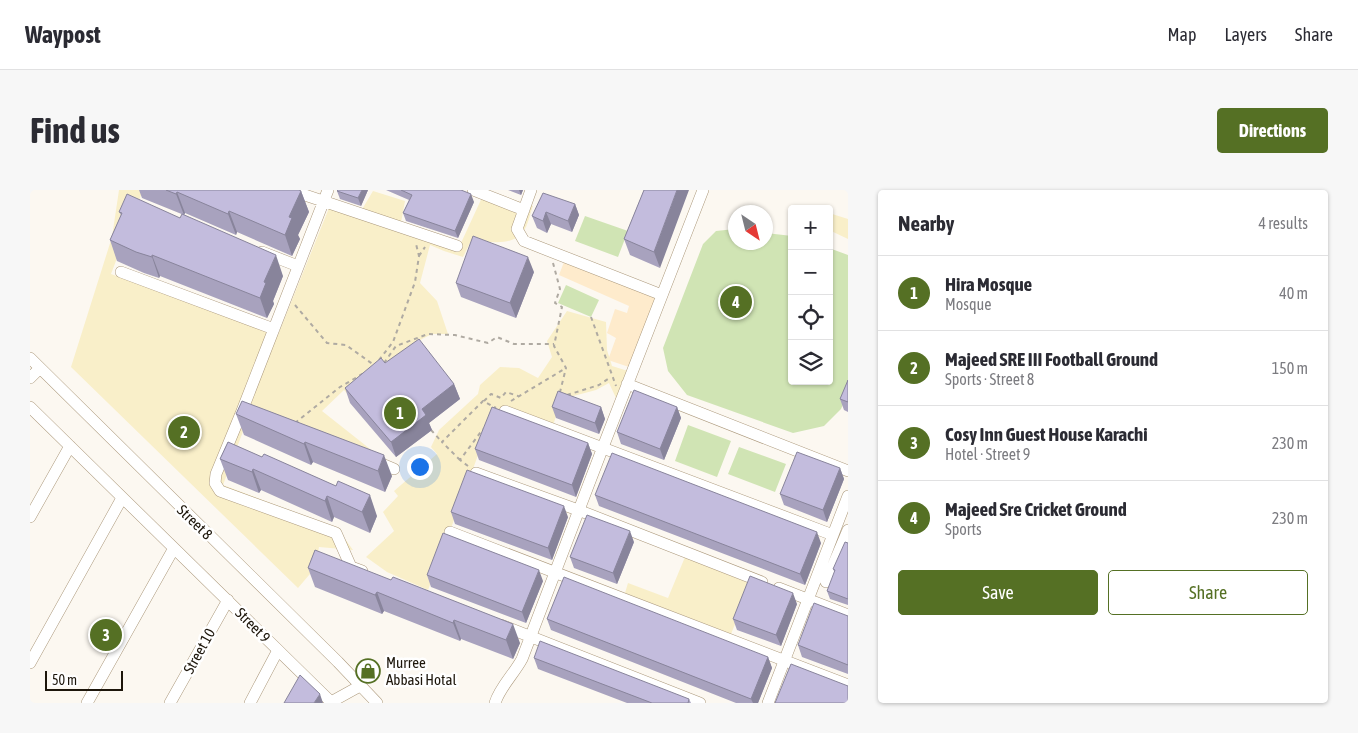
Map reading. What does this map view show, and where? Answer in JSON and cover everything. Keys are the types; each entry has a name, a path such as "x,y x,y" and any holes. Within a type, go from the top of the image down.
{"street":[{"path":"290,190 457,246"},
{"path":"328,190 274,329 247,412 216,474 215,483 220,491 336,533 351,567 376,577"},
{"path":"473,190 524,210"},
{"path":"531,190 517,229 524,241 662,295"},
{"path":"495,703 498,693 514,674 522,660 578,510 703,190"},
{"path":"252,249 298,266"},
{"path":"120,272 274,329"},
{"name":"Street 8","path":"30,358 338,662 360,686 379,702"},
{"path":"30,378 40,368"},
{"path":"627,384 848,470"},
{"name":"Street 9","path":"30,407 331,703"},
{"path":"504,411 833,535"},
{"path":"30,517 70,446"},
{"path":"368,459 394,469"},
{"path":"476,473 578,510 848,615"},
{"path":"768,703 848,496"},
{"path":"30,663 122,498"},
{"path":"826,582 848,530"},
{"path":"450,532 848,685"},
{"path":"87,703 174,548"},
{"name":"Street 10","path":"170,703 228,600"},
{"path":"494,622 700,703"},
{"path":"250,703 278,650"},
{"path":"331,703 360,686"}],"path":[{"path":"377,364 392,342 415,282 418,256 414,232"},
{"path":"549,251 560,289 555,303 562,308 554,346 566,368 558,398"},
{"path":"287,295 327,343 346,345 378,368"},
{"path":"591,317 621,400"},
{"path":"382,365 396,346 428,334 455,335 488,343 497,337 514,344 554,344"},
{"path":"288,428 340,387 364,372"},
{"path":"566,395 599,385 612,377"},
{"path":"442,442 491,394 502,398 506,392 518,396"},
{"path":"483,401 504,411"},
{"path":"432,430 460,460"}],"shaded area":[{"path":"564,262 656,297 629,367 608,360 616,338 607,333 615,309 627,313 629,306 559,275"}],"green space":[{"path":"585,216 628,231 618,257 575,241"},
{"path":"728,230 728,250 773,250 773,234 788,236 788,385 833,385 833,249 848,255 848,393 841,409 824,426 793,433 687,395 668,371 663,348 703,244 716,231"},
{"path":"566,285 599,300 591,317 558,303"},
{"path":"688,425 731,441 717,477 675,461"},
{"path":"739,447 786,464 775,492 728,474"}],"sand":[{"path":"119,190 143,190 111,274 278,335 333,198 361,211 373,191 405,201 401,223 461,243 485,191 533,206 525,229 518,237 512,240 499,242 472,239 463,257 430,245 420,283 437,301 448,334 432,334 422,339 349,396 344,390 322,411 384,460 248,418 223,485 337,528 353,550 319,547 315,568 298,588 71,367 112,237"},
{"path":"833,214 848,219 848,239 833,232"},
{"path":"567,311 606,322 607,350 612,366 628,371 616,398 609,383 596,390 562,399 550,434 487,431 428,590 387,572 366,557 394,531 383,512 398,496 394,491 437,454 431,447 439,430 478,394 480,385 500,367 519,368 538,378 552,357 547,341"},
{"path":"685,557 751,584 731,634 625,593 628,583 668,598"}],"building":[{"path":"166,190 301,191 289,217 292,218 285,235 229,211 228,214 177,192 176,194"},
{"path":"338,190 362,190 358,198"},
{"path":"401,190 461,190 471,194 455,231 403,213 412,195"},
{"path":"644,190 677,190 654,252 624,239"},
{"path":"543,193 575,204 568,221 546,212 543,221 532,216"},
{"path":"127,194 180,218 182,214 276,255 264,282 266,283 260,298 152,255 152,257 136,252 110,240 122,213 119,212"},
{"path":"473,236 528,257 510,303 456,283"},
{"path":"419,339 454,384 422,409 426,415 391,442 345,388 381,358 385,363"},
{"path":"848,380 848,402 840,399"},
{"path":"634,390 677,407 660,449 617,432"},
{"path":"558,391 601,407 595,423 552,407"},
{"path":"242,401 384,455 378,471 305,442 304,444 236,414"},
{"path":"492,407 588,443 572,485 475,449"},
{"path":"228,442 262,457 264,454 336,486 338,481 370,495 362,512 327,496 325,501 253,469 252,472 220,459"},
{"path":"797,452 840,468 823,510 780,494"},
{"path":"612,453 817,532 800,574 595,495"},
{"path":"467,470 564,506 548,548 451,512"},
{"path":"587,515 630,531 613,573 570,557"},
{"path":"443,533 539,570 522,612 427,575"},
{"path":"845,542 848,543 848,599 827,591 835,570 833,569"},
{"path":"315,550 391,580 393,577 513,624 506,640 454,620 453,623 377,592 375,595 308,568"},
{"path":"750,576 793,593 776,635 733,619"},
{"path":"564,577 768,657 751,699 547,619"},
{"path":"814,603 848,616 848,665 798,645"},
{"path":"540,641 689,699 688,703 652,703 534,658"},
{"path":"791,664 848,686 848,703 775,703"},
{"path":"300,675 320,694 314,703 284,703"}],"place":[{"name":"Majeed Sre Cricket Ground","path":"736,302"},
{"name":"Hira Mosque","path":"400,413"},
{"name":"Majeed SRE III Football Ground","path":"184,432"},
{"name":"Cosy Inn Guest House Karachi","path":"106,635"},
{"name":"Murree Abbasi Hotal","path":"368,671"}]}
